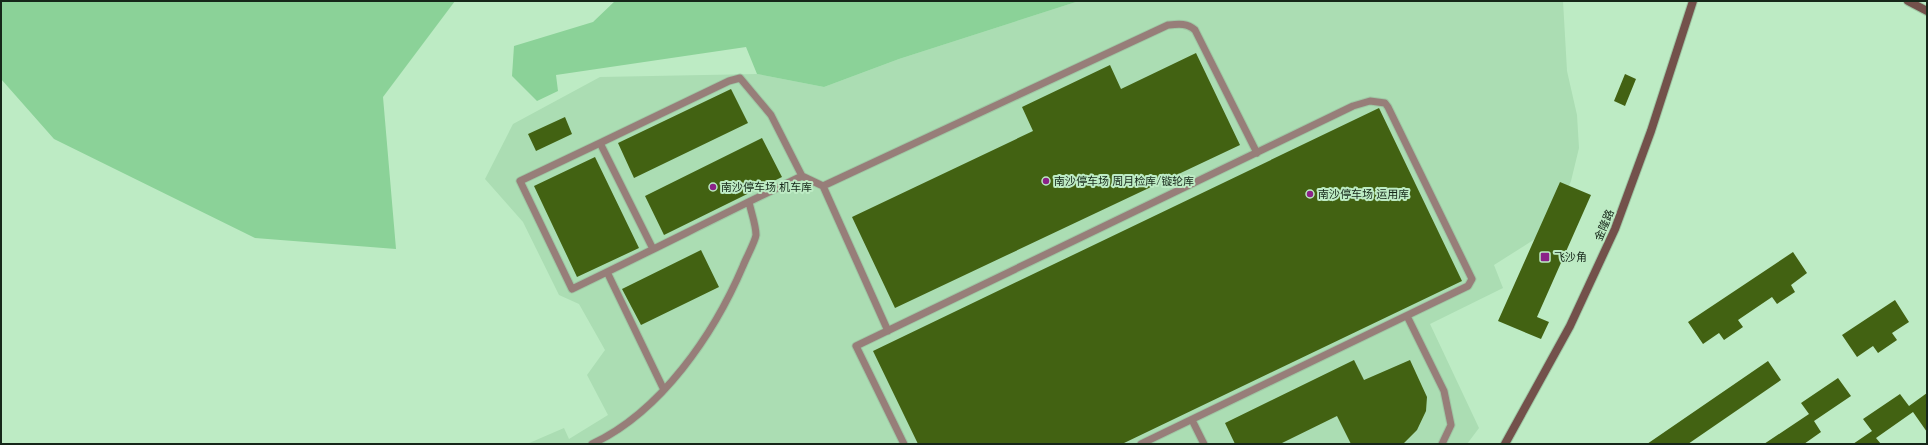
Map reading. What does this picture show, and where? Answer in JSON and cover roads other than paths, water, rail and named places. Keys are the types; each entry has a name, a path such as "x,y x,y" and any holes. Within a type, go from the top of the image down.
{"main road":[{"name":"金隆路","path":"1505,444 1570,326 1615,229 1651,131 1693,1"},
{"path":"1908,1 1927,11"}],"lane":[{"path":"823,186 1168,25 1181,23 1195,30 1257,152"},
{"path":"802,176 572,289 520,181 729,81 740,78 771,115 802,176 823,186 888,331"},
{"path":"904,444 856,346 1353,106 1370,101 1384,103 1388,107 1472,279 1468,286 1141,444"},
{"path":"600,143 653,249"},
{"path":"592,444 644,411 664,390 695,351 733,288 756,235 748,202"},
{"path":"606,272 664,390"},
{"path":"1407,316 1444,391 1451,425 1442,444"},
{"path":"1192,420 1204,444"}],"place":[{"name":"南沙停车场 周月检库/镟轮库","path":"1046,181"},
{"name":"南沙停车场 机车库","path":"713,187"},
{"name":"南沙停车场 运用库","path":"1310,194"},
{"name":"飞沙角","path":"1545,257"}]}
